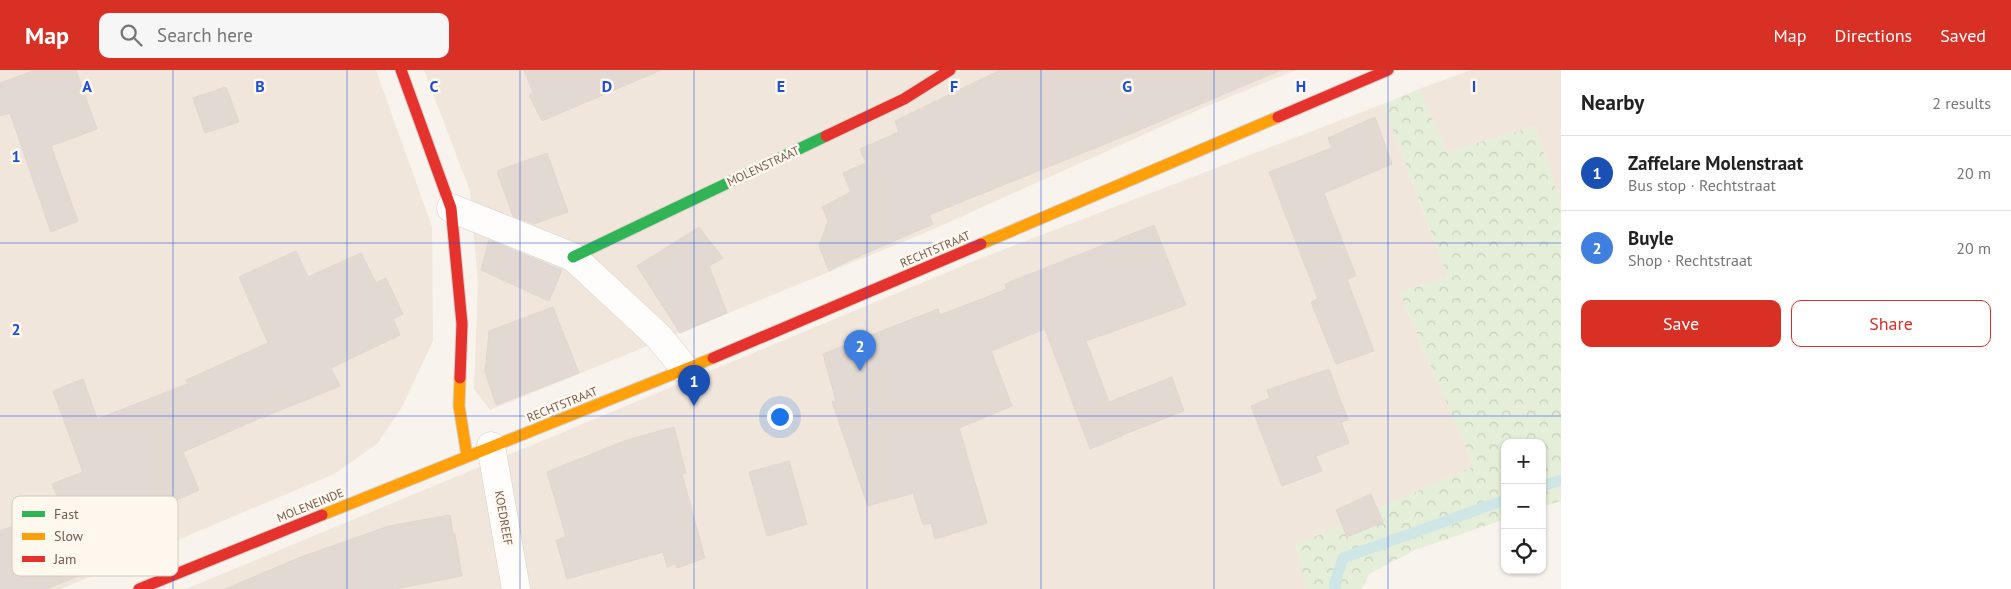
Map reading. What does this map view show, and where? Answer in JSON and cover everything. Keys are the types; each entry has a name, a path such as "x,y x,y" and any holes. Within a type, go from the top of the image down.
{"street":[{"path":"401,70 451,208 462,324 458,406 479,451"},
{"name":"MOLENSTRAAT","path":"573,257 904,99 950,70"},
{"name":"RECHTSTRAAT","path":"479,451 686,370 1388,70"},
{"path":"451,208 573,257 658,336 686,370"},
{"name":"MOLENEINDE","path":"178,573 479,451"},
{"name":"KOEDREEF","path":"479,451 516,589"},
{"name":"MOLENEINDE","path":"139,589 171,576"}],"shaded area":[{"path":"0,70 376,70 432,227 433,341 402,407 377,444 334,474 178,540 178,496 12,496 12,576 92,576 61,589 0,589"},
{"path":"424,70 1296,70 1205,107 927,232 490,410 474,389 478,283 470,191"},
{"path":"1471,70 1561,70 1561,203 1535,126 1447,152 1419,89"},
{"path":"1383,104 1448,277 1399,292 1474,466 1296,545 1306,589 186,589 984,257"}],"green space":[{"path":"1419,89 1447,152 1535,126 1561,203 1561,501 1546,506 1546,439 1501,439 1501,520 1415,550 1369,574 1362,589 1306,589 1296,545 1474,466 1399,292 1448,277 1383,104"}],"building":[{"path":"35,70 76,70 97,129 51,146 78,221 51,232 10,113 0,116 0,83"},
{"path":"524,70 661,70 542,121 529,95 533,93"},
{"path":"1000,70 1281,70 929,215 933,224 829,271 819,246 828,221 822,207 851,192 843,173 866,163 860,149 899,132 895,121"},
{"path":"226,87 239,122 205,133 193,98"},
{"path":"1375,117 1392,164 1324,193 1356,276 1347,279 1374,351 1336,364 1311,302 1318,299 1269,172 1332,148 1328,138"},
{"path":"547,153 568,212 534,224 513,216 497,171"},
{"path":"1154,225 1186,305 1086,341 1109,402 1172,377 1184,411 1090,449 1045,329 991,351 1012,406 959,428 987,523 935,539 931,523 923,525 913,493 868,506 832,402 836,401 823,354 938,309 940,315 1007,289 1005,284"},
{"path":"699,227 723,258 709,266 727,313 680,333 637,266"},
{"path":"489,240 562,270 549,301 481,270"},
{"path":"296,251 308,277 361,253 376,283 386,278 403,314 393,319 400,335 331,368 340,386 183,452 199,490 178,499 178,496 57,496 52,484 83,472 53,391 83,379 97,419 188,384 186,380 268,343 239,277"},
{"path":"553,307 579,373 496,405 485,372 489,331"},
{"path":"1329,369 1348,420 1341,422 1349,443 1316,456 1322,471 1282,486 1251,406 1270,398 1267,390"},
{"path":"674,427 686,473 682,474 705,558 677,568 676,564 667,567 663,552 567,579 556,540 566,537 547,472 627,440"},
{"path":"789,461 807,524 767,536 749,472"},
{"path":"1371,494 1383,522 1347,537 1336,510"},
{"path":"450,515 462,576 395,589 225,589 301,557 389,526"},
{"path":"12,526 12,576 78,576 47,589 0,589 0,531"}],"waterway":[{"path":"1546,485 1561,480"},
{"path":"1336,589 1334,585 1343,558 1501,501"}],"traffic: fast":[{"path":"573,257 826,136"}],"traffic: slow":[{"path":"981,244 1278,117"},
{"path":"322,515 713,358"},
{"path":"460,378 459,406 467,456"}],"traffic: jam":[{"path":"401,70 451,208 462,324 460,378"},
{"path":"826,136 904,99 950,70"},
{"path":"1278,117 1388,70"},
{"path":"713,358 981,244"},
{"path":"178,573 322,515"},
{"path":"139,589 171,576"}],"place":[{"name":"Buyle","path":"860,371"},
{"name":"Zaffelare Molenstraat","path":"694,406"}]}
